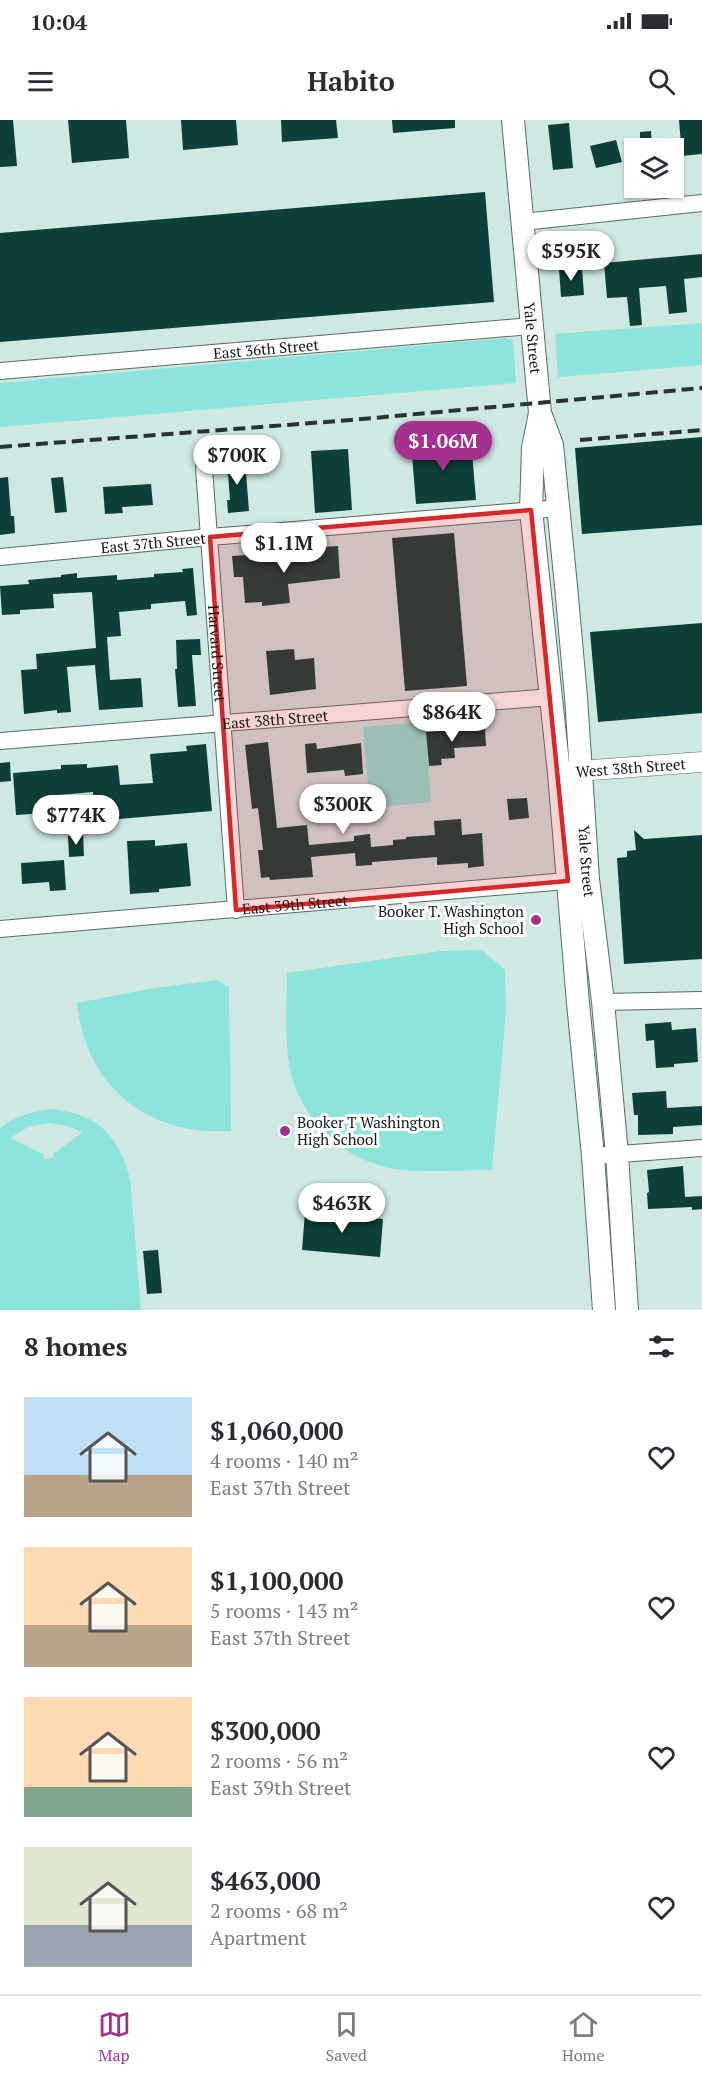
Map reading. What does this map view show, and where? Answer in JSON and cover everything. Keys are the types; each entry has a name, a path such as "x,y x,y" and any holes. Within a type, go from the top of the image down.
{"main road":[{"name":"Yale Street","path":"513,120 540,413 552,445 566,586 570,772 578,880 579,1015 593,1156 604,1310"},
{"name":"Yale Street","path":"540,413 533,448 531,510 551,697 570,772"},
{"path":"539,587 566,586"},
{"name":"Yale Street","path":"578,880 603,1002 617,1154 627,1310"}],"street":[{"path":"523,222 702,203"},
{"name":"East 36th Street","path":"0,371 531,326"},
{"name":"Harvard Street","path":"204,468 236,910"},
{"name":"East 37th Street","path":"0,557 559,508"},
{"name":"East 38th Street","path":"0,741 551,697"},
{"name":"West 38th Street","path":"570,772 702,762"},
{"name":"East 39th Street","path":"0,929 578,880"},
{"path":"603,1002 702,1000"},
{"path":"593,1156 702,1148"}],"highlighted area":[{"path":"531,510 568,881 236,910 210,537"}],"shaded area":[{"path":"702,323 702,365 558,377 555,334"},
{"path":"505,338 513,340 516,383 0,427 0,383"},
{"path":"425,722 431,802 370,808 363,727"},
{"path":"482,950 505,970 506,1012 492,1170 396,1169 377,1165 343,1148 315,1121 296,1088 290,1069 287,1045 287,973 441,951"},
{"path":"217,980 229,987 231,1131 201,1130 173,1125 148,1115 126,1100 108,1082 93,1059 83,1033 77,1003 154,988"},
{"path":"50,1109 81,1115 93,1121 112,1138 125,1163 130,1179 141,1310 0,1310 0,1128 30,1113","holes":["50,1123 83,1132 53,1154 54,1158 44,1159 43,1154 10,1138 28,1127"]}],"building":[{"path":"0,120 13,120 17,166 0,167"},
{"path":"68,120 126,120 129,158 72,163"},
{"path":"181,120 236,120 238,145 183,150"},
{"path":"281,120 336,120 338,138 282,142"},
{"path":"392,120 455,120 455,128 393,133"},
{"path":"679,120 702,120 702,154 684,156 684,138 680,138"},
{"path":"569,123 573,168 553,170 548,125"},
{"path":"651,131 651,138 640,138 640,132"},
{"path":"616,140 622,162 596,168 590,146"},
{"path":"485,192 494,302 0,342 0,233"},
{"path":"702,254 702,277 684,279 687,312 669,314 666,286 639,288 642,325 630,326 627,297 607,298 604,263"},
{"path":"582,268 584,295 561,297 559,269"},
{"path":"702,437 702,525 582,534 575,448"},
{"path":"471,439 476,500 416,504 411,443"},
{"path":"348,449 352,510 315,513 311,451"},
{"path":"245,460 249,511 228,513 227,500 230,500 228,473 225,474 224,461"},
{"path":"8,477 11,516 14,516 15,533 0,535 0,478"},
{"path":"63,477 67,512 55,513 51,478"},
{"path":"151,484 153,505 122,507 123,513 105,514 103,487"},
{"path":"454,533 467,686 405,691 392,538"},
{"path":"338,546 340,578 288,584 290,603 262,606 262,602 245,603 243,577 234,577 232,556 249,555 249,560 322,554 321,547"},
{"path":"193,568 197,615 187,616 185,601 151,604 151,609 119,612 121,636 107,637 110,680 141,678 143,707 99,710 95,665 67,667 71,712 57,713 57,710 24,714 21,670 37,669 36,654 96,648 92,592 53,594 54,608 20,610 20,614 2,615 0,586 29,584 28,580 77,573 77,578 117,575 117,580 154,577 154,574 183,572 182,569"},
{"path":"702,623 702,713 598,722 590,632"},
{"path":"200,639 201,655 192,655 196,706 178,707 175,669 177,669 176,640"},
{"path":"294,649 295,660 314,658 316,689 270,695 266,651"},
{"path":"485,728 486,746 454,748 455,758 441,759 442,765 429,766 426,732"},
{"path":"268,742 277,828 307,825 309,845 354,841 354,836 370,834 371,847 393,845 393,840 406,839 406,837 435,835 434,821 461,819 462,835 482,833 484,866 468,868 468,863 437,865 437,857 372,862 372,865 356,866 355,853 311,857 313,877 270,880 269,877 261,878 258,850 263,850 258,808 252,809 245,745"},
{"path":"316,743 317,749 361,743 363,774 345,776 344,770 307,773 305,744"},
{"path":"206,744 212,811 96,821 93,792 58,795 59,812 16,815 13,773 61,769 61,765 87,764 87,768 118,765 120,785 153,783 150,754 187,751 186,746"},
{"path":"10,762 11,781 0,782 0,763"},
{"path":"527,798 529,818 509,820 507,799"},
{"path":"634,830 644,839 702,835 702,959 624,964 617,858 627,857 627,851 636,850"},
{"path":"83,835 84,856 69,857 68,836"},
{"path":"155,840 155,846 187,843 191,886 130,894 127,841"},
{"path":"64,860 66,890 50,891 49,882 22,884 21,863"},
{"path":"671,1022 672,1030 696,1028 698,1062 656,1068 654,1040 646,1041 645,1024"},
{"path":"666,1091 667,1108 702,1106 702,1125 673,1127 673,1134 638,1135 638,1115 634,1115 632,1093"},
{"path":"683,1166 685,1197 702,1196 702,1209 692,1210 692,1207 648,1209 647,1170"},
{"path":"305,1212 383,1219 380,1257 302,1250"},
{"path":"158,1250 162,1293 147,1294 143,1251"}],"railway":[{"path":"0,447 351,420 702,388"},
{"path":"580,440 702,430"}],"place":[{"name":"Booker T. Washington High School","path":"536,920"},
{"name":"Booker T Washington High School","path":"285,1131"}]}
